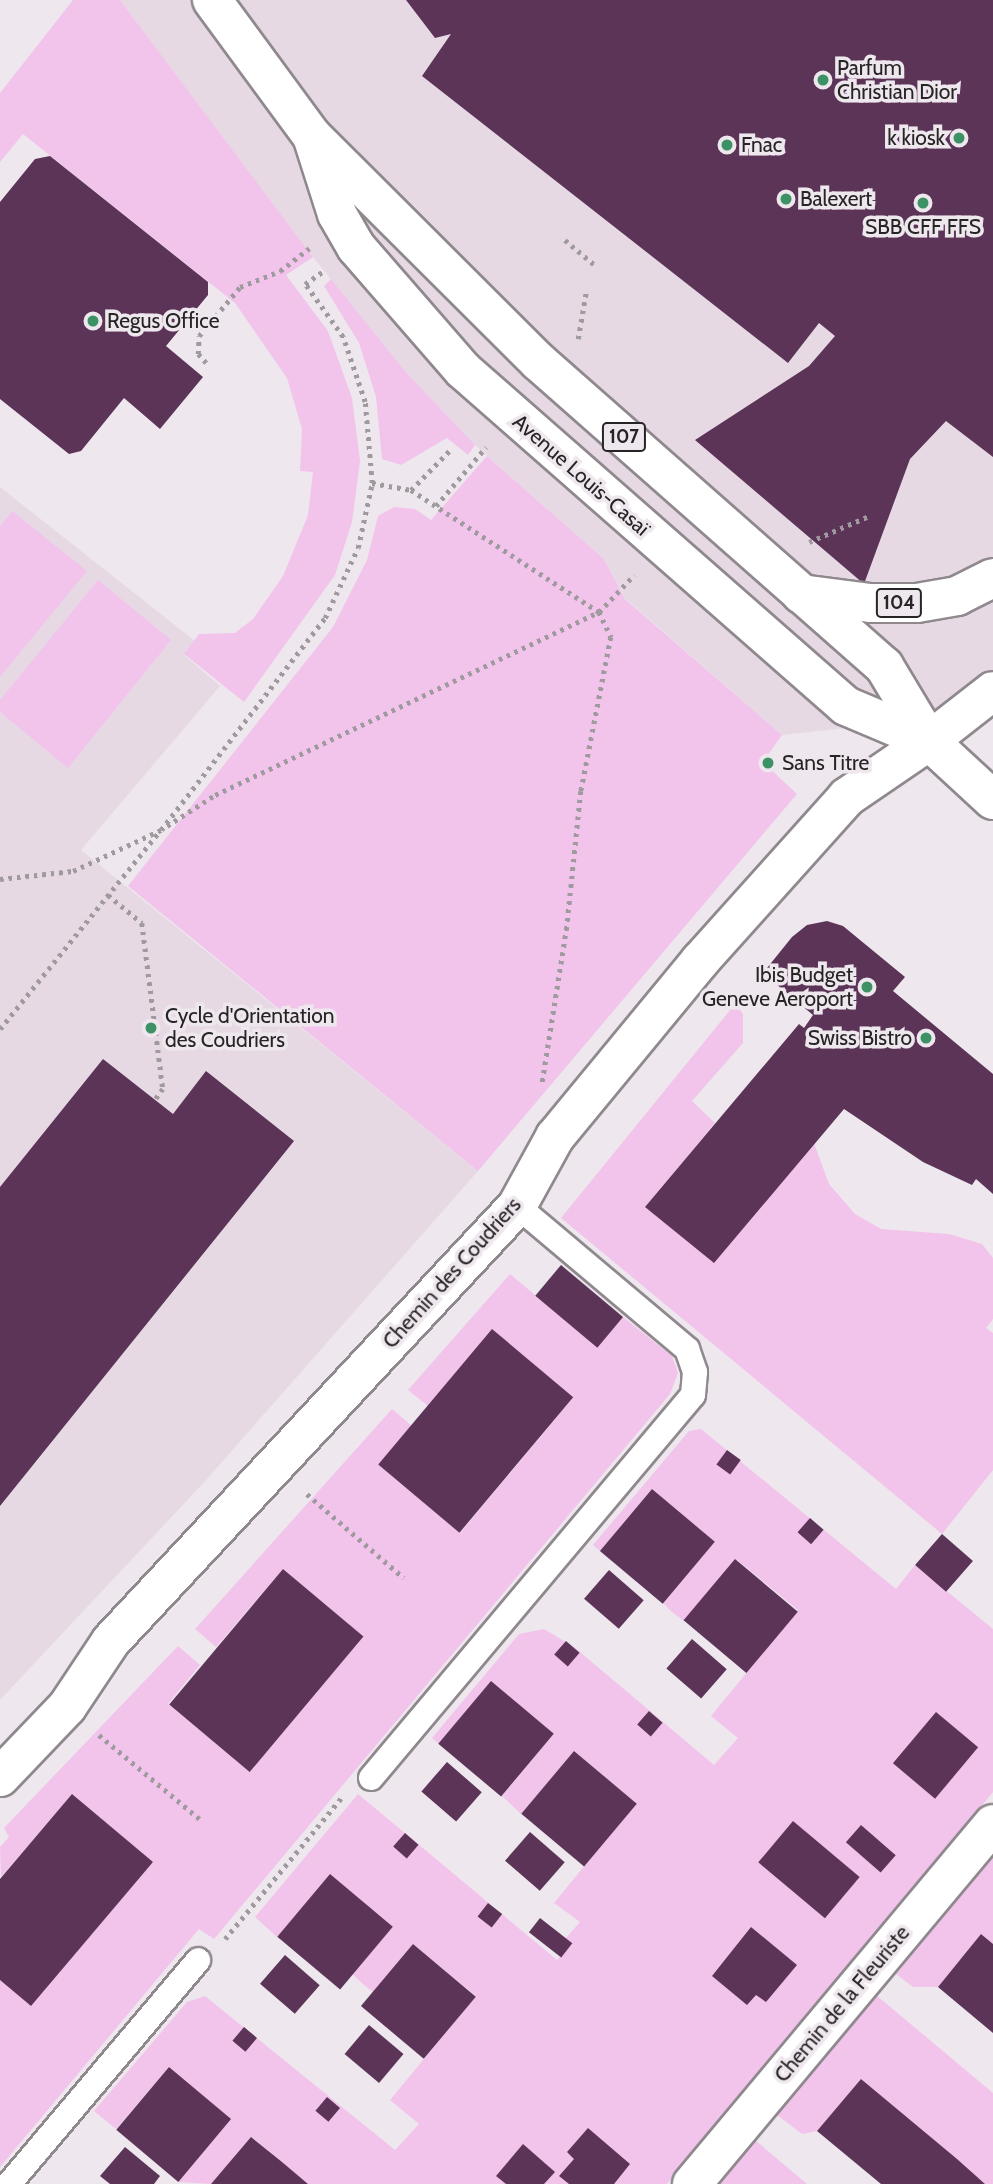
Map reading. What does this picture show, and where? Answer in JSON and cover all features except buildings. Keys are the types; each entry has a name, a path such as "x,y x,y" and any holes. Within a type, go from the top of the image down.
{"main road":[{"name":"Avenue Louis-Casaï","path":"212,0 312,136 530,353 884,666 929,741 993,800"},
{"name":"Avenue Louis-Casaï","path":"312,136 337,215 356,247 463,370 846,706 929,741"},
{"name":"104","path":"802,594 870,603 917,603 957,596 993,578"},
{"name":"Chemin des Coudriers","path":"0,1777 66,1707 111,1641 517,1206 555,1137 701,961 847,797 929,741 993,691"},
{"name":"Chemin de la Fleuriste","path":"692,2184 993,1824"}],"lane":[{"path":"371,1778 693,1395 695,1371 687,1349 517,1206"},
{"path":"9,2184 198,1960"}],"path":[{"path":"565,240 594,264"},
{"path":"206,362 198,354 199,336 240,287 280,271 318,241"},
{"path":"0,1029 161,830 325,618 358,548 372,483 365,402 343,337 305,284 324,271"},
{"path":"578,344 586,292"},
{"path":"436,506 489,443"},
{"path":"411,490 452,449"},
{"path":"372,483 411,490 436,506 599,612 611,637 581,791 544,1096"},
{"path":"805,544 869,516"},
{"path":"0,878 73,872 161,830 215,795 599,612 634,574"},
{"path":"108,895 142,923 163,1090 155,1100"},
{"path":"314,1500 404,1578"},
{"path":"96,1732 201,1820"},
{"path":"198,1960 222,1944 351,1788 371,1778"}],"shaded area":[{"path":"73,0 120,0 313,257 286,275 328,331 352,398 360,461 352,522 335,575 244,702 184,654 199,634 235,633 253,619 283,576 308,515 313,472 300,471 302,429 287,378 235,303 23,134 0,162 0,93"},
{"path":"120,0 993,0 993,712 782,735 625,598 604,559 475,445 405,371 313,257"},
{"path":"331,279 405,371 475,445 468,455 447,438 401,465 382,459 376,397 359,343 324,286"},
{"path":"487,456 604,559 625,599 782,735 763,762 797,794 478,1171 128,886 333,627 367,560 378,516 394,507 415,509 431,520"},
{"name":"Cycle d'Orientation des Coudriers","path":"0,487 195,641 184,655 220,686 81,850 478,1171 207,1479 0,1700"},
{"path":"12,511 87,571 0,677 0,526"},
{"path":"98,580 171,640 68,768 0,712 0,700"},
{"path":"735,1004 743,1014 743,1043 692,1101 715,1123 645,1207 814,1143 829,1184 855,1214 881,1229 949,1234 982,1244 993,1258 993,1319 986,1328 993,1333 993,1470 942,1534 561,1218"},
{"path":"510,1274 597,1347 623,1317 672,1356 678,1373 670,1394 214,1939 199,1929 0,2167 0,1980 31,2005 153,1862 72,1794 1,1877 0,1847 9,1837 4,1828 178,1646 200,1665 168,1704 250,1772 363,1637 283,1569 216,1647 195,1629 392,1409 412,1426 379,1465 460,1533 573,1398 492,1330 428,1406 408,1390"},
{"path":"701,1429 896,1589 915,1565 993,1629 993,1792 667,2184 308,2184 252,2137 211,2184 178,2182 230,2119 169,2067 116,2129 94,2111 187,2002 205,1996 395,2150 419,2124 390,2100 476,1996 413,1944 373,1992 363,1984 352,1974 330,1875 277,1937 255,1917 358,1794 557,1960 571,1943 566,1938 580,1922 554,1903 636,1803 574,1751 521,1814 502,1796 554,1734 491,1682 439,1744 432,1738 519,1634 544,1629 574,1647 714,1765 738,1738 711,1716 798,1610 736,1559 684,1621 672,1612 663,1603 714,1541 652,1489 600,1551 593,1545 689,1431"},
{"path":"993,1857 993,1944 981,1934 938,1987 913,1987 896,1974"},
{"path":"876,1995 993,2093 993,2184 985,2184 861,2079 817,2131 802,2134 777,2115"},
{"path":"755,2140 807,2184 719,2184"}],"place":[{"name":"Parfum Christian Dior","path":"823,80"},
{"name":"k kiosk","path":"959,138"},
{"name":"Fnac","path":"727,145"},
{"name":"Balexert","path":"786,199"},
{"name":"SBB CFF FFS","path":"923,203"},
{"name":"Regus Office","path":"93,321"},
{"name":"Sans Titre","path":"768,763"},
{"name":"Ibis Budget Geneve Aeroport","path":"867,987"},
{"name":"Cycle d'Orientation des Coudriers","path":"151,1028"},
{"name":"Swiss Bistro","path":"926,1038"}]}
